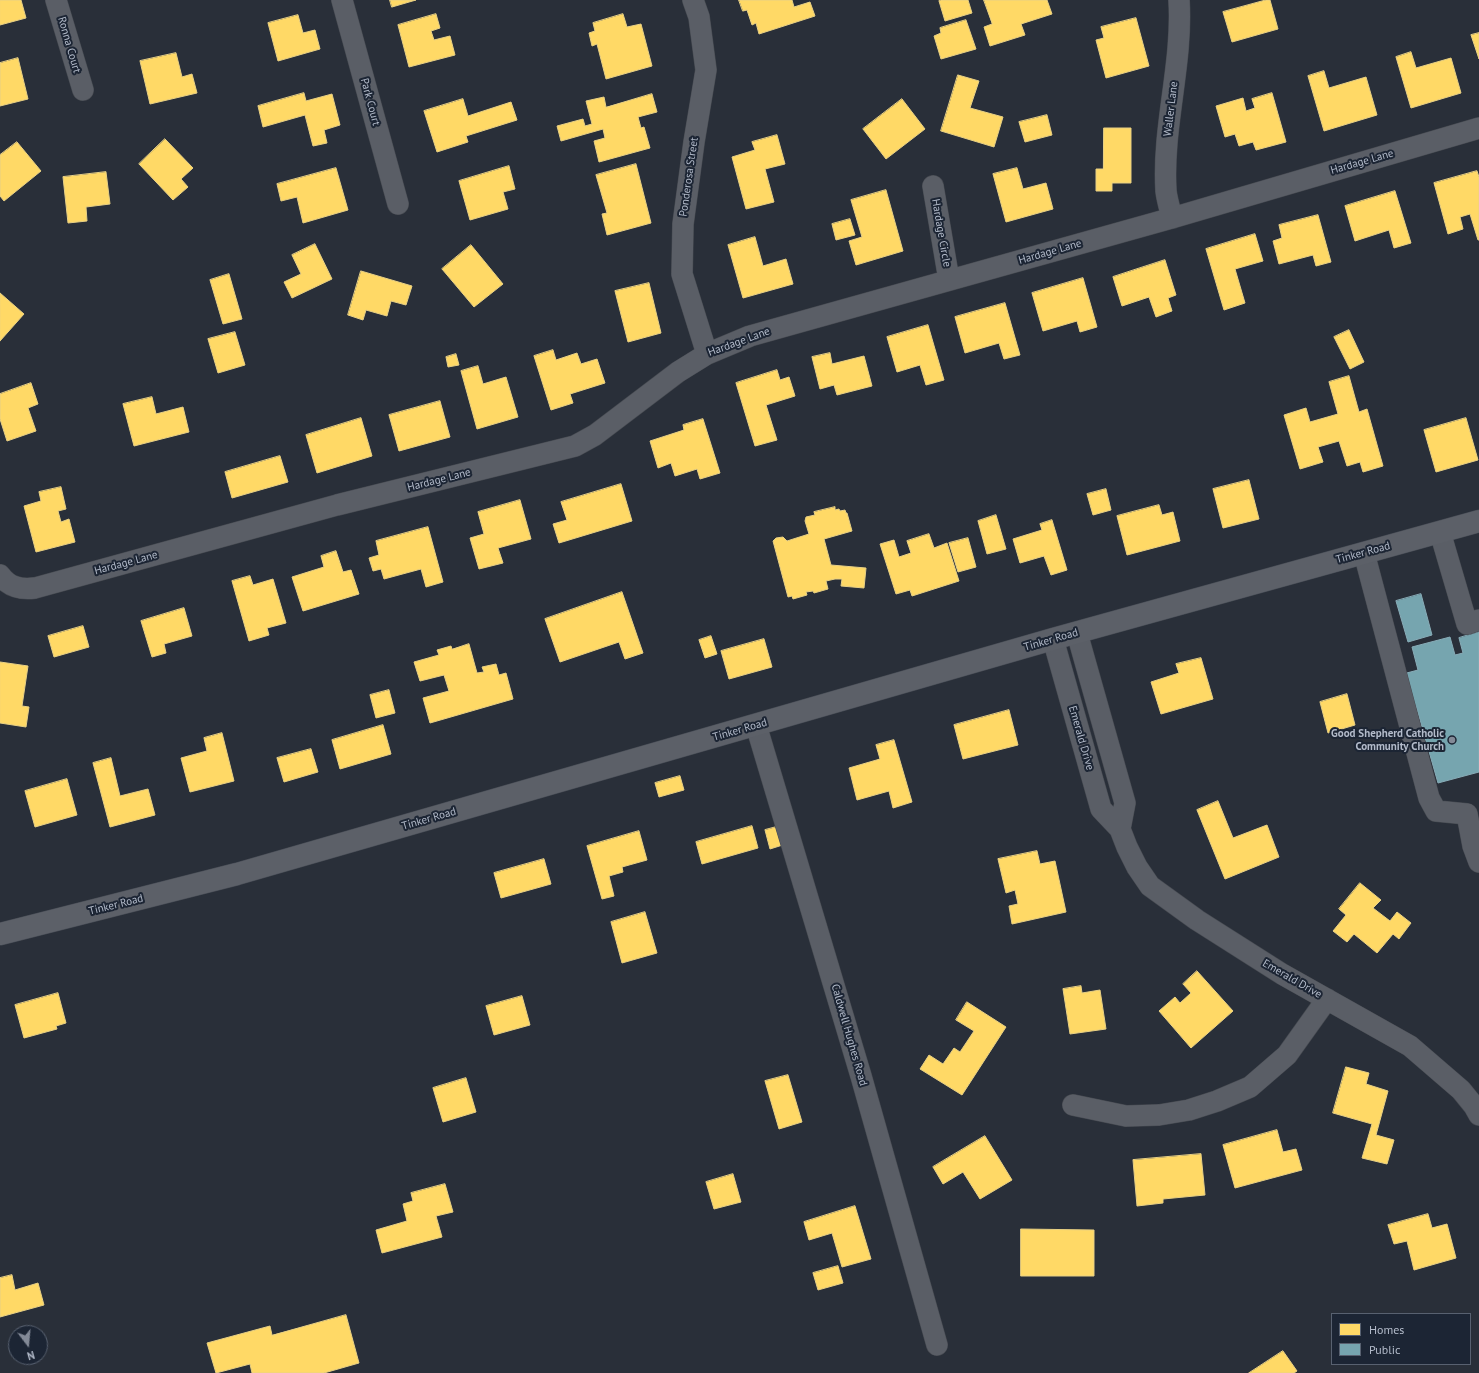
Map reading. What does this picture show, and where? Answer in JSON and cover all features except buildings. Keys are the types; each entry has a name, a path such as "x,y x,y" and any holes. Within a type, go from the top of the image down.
{"main road":[{"name":"Tinker Road","path":"0,934 237,874 756,726 1077,632 1479,521"}],"street":[{"name":"Ronna Court","path":"56,0 83,90"},
{"name":"Park Court","path":"342,0 398,204"},
{"name":"Ponderosa Street","path":"693,0 699,16 706,70 694,142 683,224 682,274 706,354"},
{"name":"Waller Lane","path":"1172,218 1166,192 1166,146 1178,44 1180,17 1179,0"},
{"name":"Hardage Lane","path":"0,575 5,581 14,587 23,589 35,588 337,505 575,446 595,435 678,372 706,354 750,336 1172,218 1479,128"},
{"name":"Hardage Circle","path":"933,186 949,280"},
{"path":"1440,532 1467,624 1479,620"},
{"path":"1364,553 1429,798 1436,810 1467,814 1473,846 1479,862"},
{"path":"1077,632 1125,803 1120,829"},
{"name":"Emerald Drive","path":"1053,639 1101,809 1120,829 1137,867 1150,886 1197,920 1282,974 1410,1046 1461,1090 1474,1106 1479,1115"},
{"name":"Caldwell Hughes Road","path":"756,726 861,1076 937,1346"},
{"path":"1073,1105 1126,1116 1159,1115 1190,1110 1217,1101 1250,1086 1287,1055 1327,999"}],"place":[{"name":"Good Shepherd Catholic Community Church","path":"1452,740"}]}
